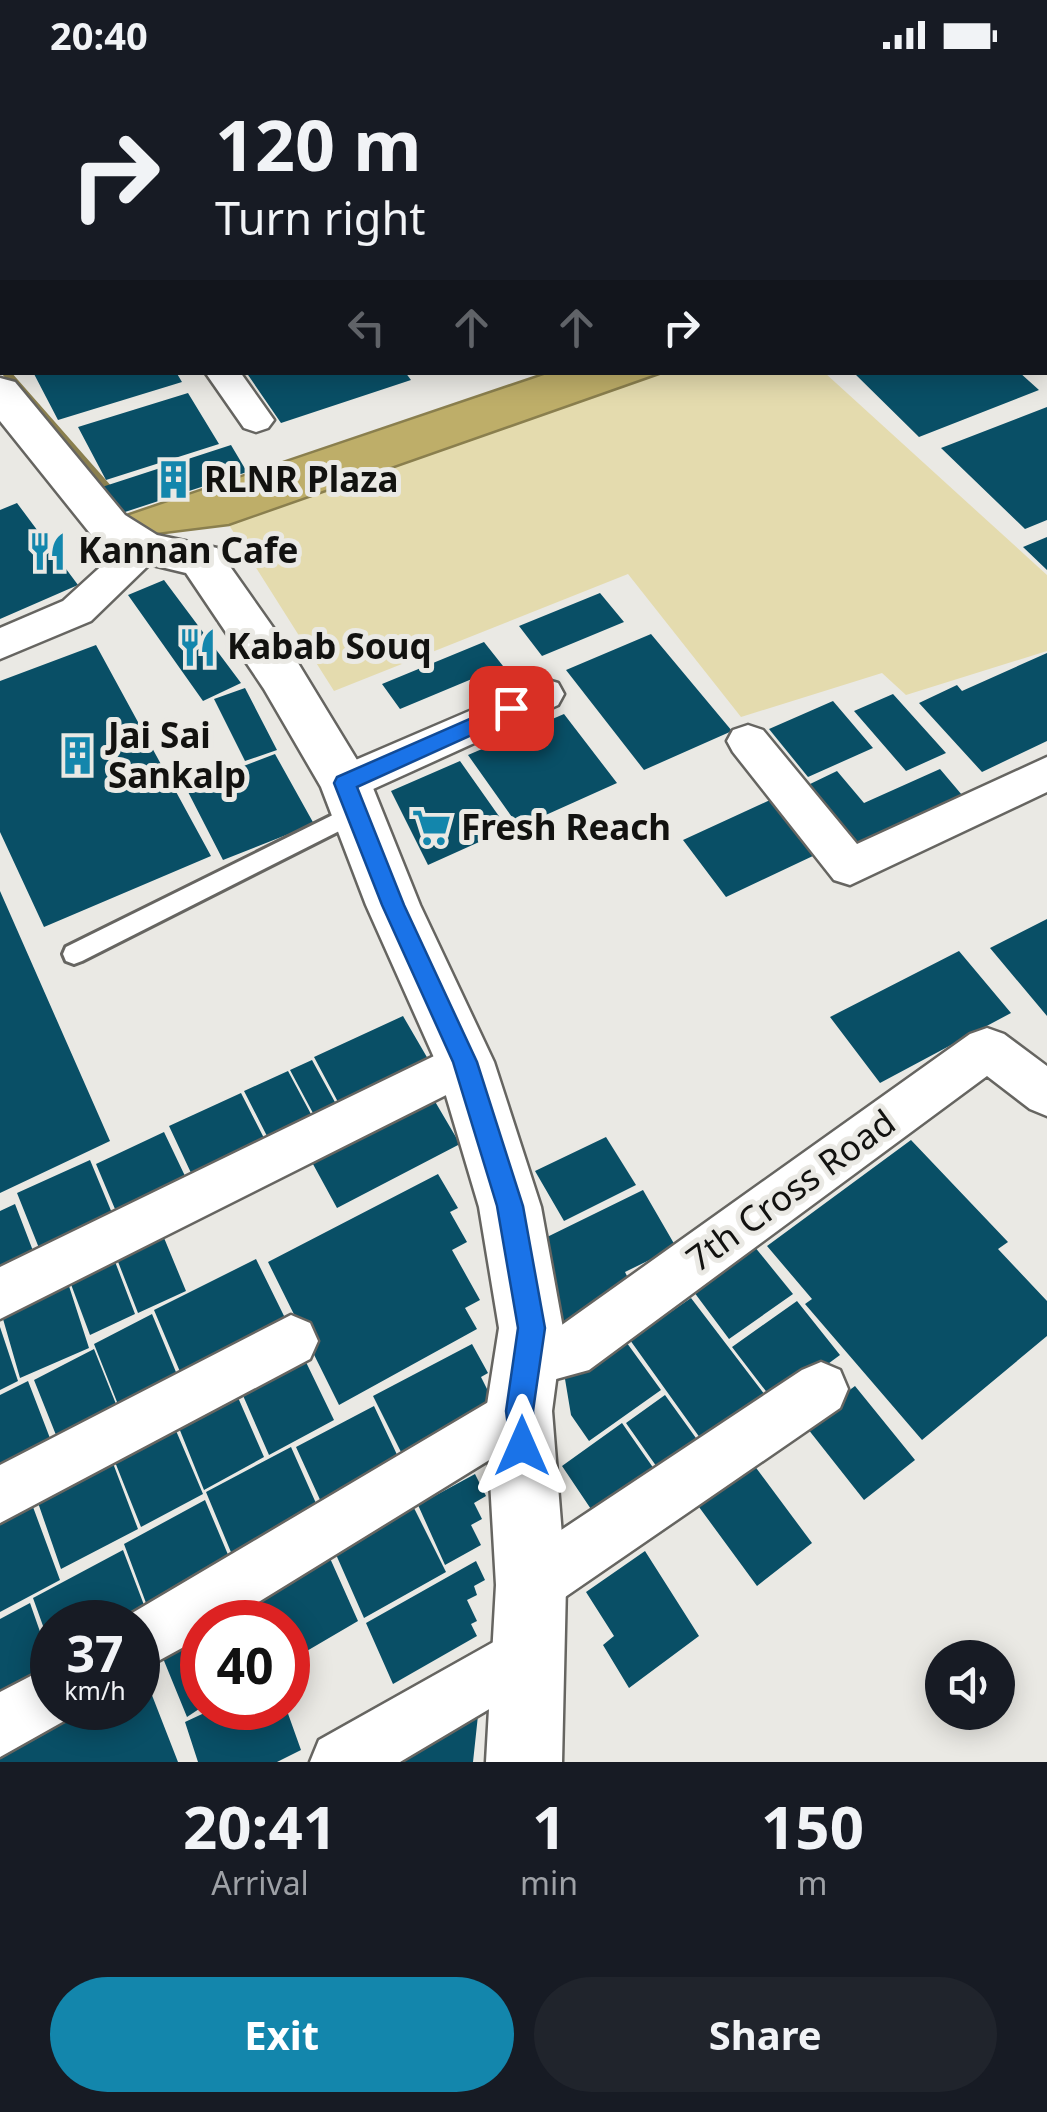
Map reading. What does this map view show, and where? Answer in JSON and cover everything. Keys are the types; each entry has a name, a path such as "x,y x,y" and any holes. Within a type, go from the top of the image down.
{"street":[{"path":"224,375 256,420"},
{"path":"0,392 109,526 144,548 201,560 281,676 351,798 393,905 465,1062 510,1206 531,1328 523,1386 531,1585 524,1762"},
{"path":"0,644 77,611 144,548"},
{"path":"351,798 544,694"},
{"path":"748,741 850,867 1047,773"},
{"name":"7th Cross Road","path":"523,1386 987,1049 1047,1094"},
{"path":"0,1294 465,1062"},
{"path":"0,1495 291,1341"},
{"path":"160,1629 523,1386"},
{"path":"531,1585 821,1389"},
{"path":"341,1762 531,1650"},
{"path":"0,1727 30,1709"}],"lane":[{"path":"74,954 351,798"}],"shaded area":[{"path":"540,375 656,375 229,525 141,536 123,516"},
{"path":"656,375 827,375 1047,575 1047,651 906,695 882,673 741,717 628,574 334,691 229,525"}],"building":[{"path":"35,375 178,375 182,382 58,420"},
{"path":"248,375 407,375 411,380 281,423"},
{"path":"856,375 1022,375 1039,390 919,437"},
{"path":"188,393 219,444 106,480 78,427"},
{"path":"1047,407 1047,520 1025,529 941,448"},
{"name":"RLNR Plaza","path":"231,445 247,472 125,512 102,487"},
{"path":"17,503 78,585 0,619 0,510"},
{"path":"1047,537 1047,570 1023,547"},
{"path":"164,580 241,683 203,701 128,595"},
{"path":"600,593 624,622 542,656 519,626"},
{"path":"651,634 732,731 644,770 566,670"},
{"path":"484,642 503,666 400,709 382,684"},
{"name":"Jai Sai Sankalp","path":"96,645 211,856 44,927 0,832 0,681"},
{"path":"1047,653 1047,741 982,772 919,703 957,685 962,691"},
{"path":"245,688 277,750 245,761 214,699"},
{"path":"893,694 946,753 906,771 854,711"},
{"path":"833,701 873,748 808,777 769,729"},
{"path":"564,714 617,783 519,827 468,755"},
{"path":"275,754 314,824 223,860 186,788"},
{"path":"460,761 508,829 428,865 391,791"},
{"path":"940,769 962,795 856,844 808,785 837,771 864,803"},
{"path":"770,800 815,855 726,897 683,840"},
{"path":"0,891 110,1141 0,1193"},
{"path":"1047,919 1047,1016 990,948"},
{"path":"959,951 1011,1013 880,1083 830,1017"},
{"path":"403,1016 428,1059 338,1102 314,1057"},
{"path":"312,1060 336,1104 314,1115 290,1070"},
{"path":"288,1071 312,1116 268,1138 244,1091"},
{"path":"241,1093 265,1140 192,1175 169,1126"},
{"path":"430,1093 460,1144 337,1208 308,1155"},
{"path":"164,1132 185,1176 115,1209 96,1164"},
{"path":"606,1137 636,1185 564,1221 535,1171"},
{"path":"911,1140 1008,1242 998,1249 1047,1301 1047,1336 922,1440 805,1304 812,1299 767,1246"},
{"path":"90,1160 112,1213 39,1248 17,1193"},
{"path":"438,1174 458,1208 450,1212 467,1242 452,1250 480,1300 465,1308 477,1329 339,1405 268,1262"},
{"path":"643,1190 676,1247 625,1272 630,1282 599,1298 602,1301 565,1331 545,1238"},
{"path":"15,1204 35,1256 0,1273 0,1211"},
{"path":"162,1233 186,1291 138,1313 115,1254"},
{"path":"754,1246 793,1294 729,1339 691,1288"},
{"path":"114,1259 135,1314 90,1335 69,1279"},
{"path":"256,1259 286,1320 181,1374 154,1310"},
{"path":"68,1283 89,1348 20,1378 1,1312"},
{"path":"691,1298 771,1403 708,1449 630,1340"},
{"path":"797,1301 840,1355 775,1403 732,1347"},
{"path":"152,1314 178,1377 119,1407 94,1344"},
{"path":"0,1327 18,1381 0,1390"},
{"path":"624,1339 661,1390 589,1441 571,1415 565,1379"},
{"path":"472,1344 488,1373 481,1377 497,1409 405,1460 373,1396"},
{"path":"94,1349 118,1409 58,1440 34,1380"},
{"path":"304,1358 334,1420 269,1455 241,1391"},
{"path":"28,1381 53,1446 0,1474 0,1395"},
{"path":"855,1386 915,1460 864,1500 804,1424"},
{"path":"236,1393 264,1457 204,1490 177,1423"},
{"path":"665,1395 706,1452 666,1480 626,1423"},
{"path":"374,1406 400,1461 322,1504 296,1447"},
{"path":"622,1423 661,1479 601,1524 562,1466"},
{"path":"174,1426 203,1494 141,1527 113,1457"},
{"path":"291,1447 319,1510 233,1557 206,1492"},
{"path":"111,1458 138,1529 61,1569 36,1497"},
{"path":"754,1465 812,1543 757,1586 699,1507"},
{"path":"475,1474 486,1496 474,1503 482,1519 471,1525 481,1545 445,1565 418,1505"},
{"path":"205,1500 229,1557 145,1600 124,1544"},
{"path":"413,1506 446,1572 364,1618 334,1550"},
{"path":"33,1507 60,1580 0,1612 0,1525"},
{"path":"123,1550 142,1600 34,1600"},
{"path":"645,1551 699,1636 629,1688 603,1645 614,1636 586,1592"},
{"path":"329,1556 358,1621 310,1649 310,1600 251,1600"},
{"path":"476,1561 485,1580 474,1586 477,1595 467,1600 477,1621 471,1624 477,1636 393,1684 366,1623"},
{"path":"30,1603 30,1678 0,1695 0,1619"},
{"path":"180,1640 180,1700 160,1651"},
{"path":"479,1706 473,1762 380,1762"},
{"path":"160,1716 178,1762 0,1762 0,1750 35,1730 160,1730"},
{"path":"188,1730 294,1730 301,1750 277,1762 198,1762"}],"waterway":[{"path":"8,375 116,498"}],"place":[{"name":"RLNR Plaza","path":"174,480"},
{"name":"Kannan Cafe","path":"48,551"},
{"name":"Kabab Souq","path":"197,647"},
{"name":"Jai Sai Sankalp","path":"78,756"},
{"name":"Fresh Reach","path":"431,828"}],"route":[{"path":"511,708 345,783 393,905 465,1062 510,1206 531,1328 520,1411 522,1446"}]}
